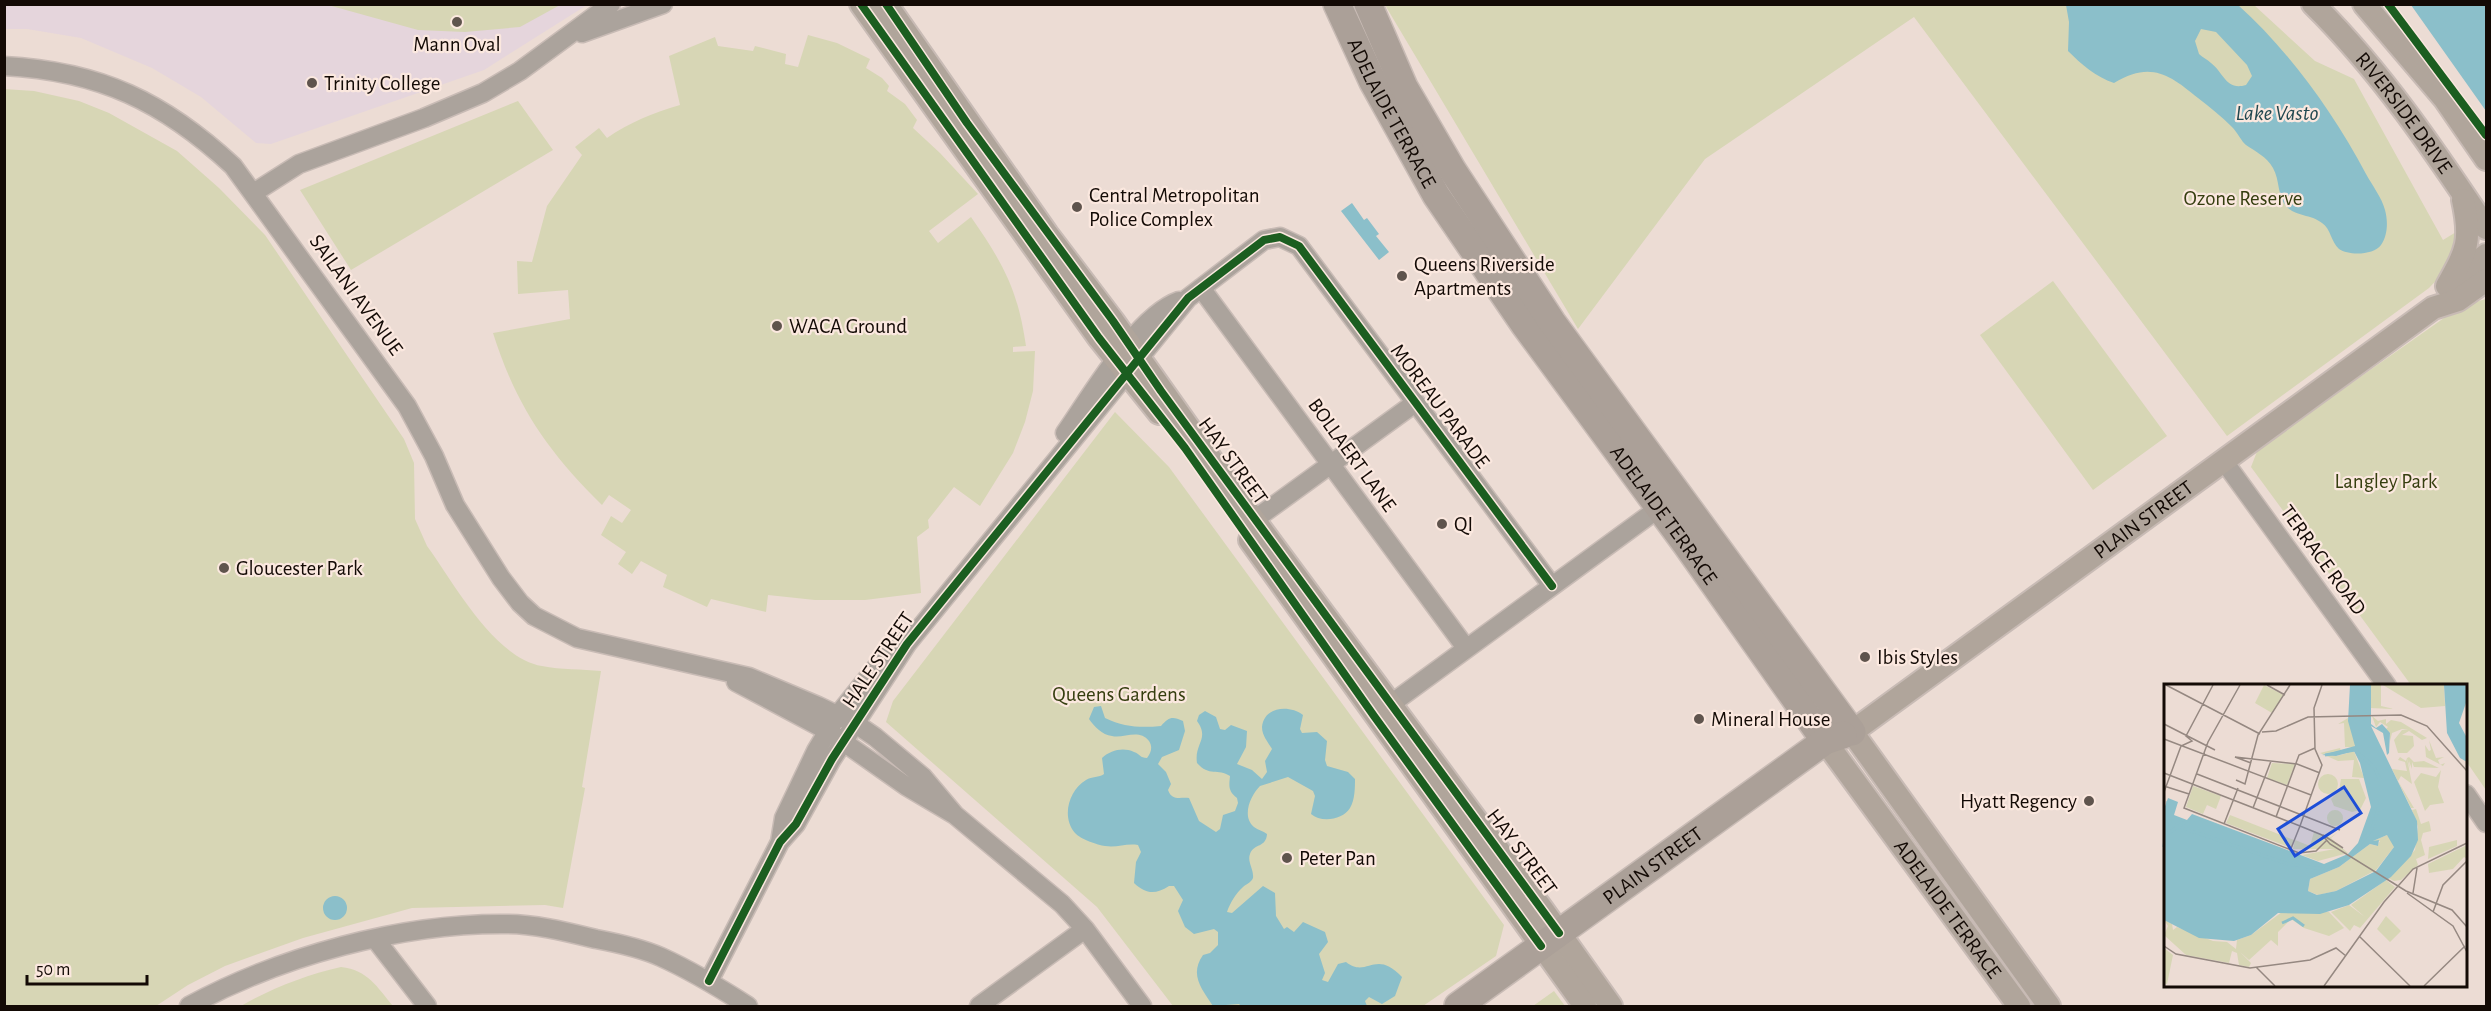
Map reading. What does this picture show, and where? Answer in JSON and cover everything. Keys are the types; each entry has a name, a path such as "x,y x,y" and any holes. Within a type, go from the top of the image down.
{"highway":[{"name":"ADELAIDE TERRACE","path":"1337,4 1373,82 1436,195 1524,324 1659,507 1830,748"},
{"name":"ADELAIDE TERRACE","path":"1368,4 1404,87 1453,171 1552,322 1852,732"},
{"name":"PLAIN STREET","path":"1458,1006 1556,947 1852,732"},
{"name":"PLAIN STREET","path":"1488,1006 1556,947"}],"main road":[{"name":"HAY STREET","path":"861,4 1127,358 1254,520 1382,710"},
{"name":"HAY STREET","path":"886,4 1127,358 1185,448 1556,947 1611,1006"},
{"name":"RIVERSIDE DRIVE","path":"2313,4 2338,29 2385,86 2487,228"},
{"name":"RIVERSIDE DRIVE","path":"2364,4 2444,98 2487,159"},
{"path":"2461,190 2467,218 2468,242 2452,293 2487,291"},
{"name":"PLAIN STREET","path":"1852,732 2433,308 2452,293 2487,255"},
{"name":"PLAIN STREET","path":"2452,293 2487,280"},
{"name":"ADELAIDE TERRACE","path":"1852,732 2049,1006"},
{"name":"ADELAIDE TERRACE","path":"1830,748 2019,1006"},
{"name":"HAY STREET","path":"1556,947 1585,1006"}],"street":[{"path":"255,192 299,164 424,118 483,93 520,71 611,4"},
{"path":"566,39 663,4"},
{"name":"SAILANI AVENUE","path":"4,66 30,67 88,78 129,92 161,108 211,145 233,166 255,192 407,406 434,456 455,505 501,578 520,603 534,616 564,633 593,642 715,670 748,690 836,729"},
{"name":"MOREAU PARADE","path":"1194,293 1264,240 1280,237 1299,246 1552,586"},
{"path":"1127,358 1158,314 1173,303 1194,293"},
{"name":"BOLLAERT LANE","path":"1194,293 1331,464 1466,648"},
{"name":"HALE STREET","path":"856,724 907,644 1127,358"},
{"name":"HALE STREET","path":"709,981 780,842 784,818 836,729 1127,358"},
{"path":"1254,520 1415,403"},
{"name":"TERRACE ROAD","path":"2223,460 2386,684"},
{"path":"1382,710 1659,507"},
{"path":"836,729 856,724 875,737 923,777 955,815"},
{"path":"836,729 906,786 955,815 1062,904 1085,929 1142,1006"},
{"path":"2467,795 2487,823"},
{"path":"189,1006 227,986 331,949 421,931 508,924 541,928 609,942 659,956 709,981 748,1006"},
{"path":"979,1006 1085,929"},
{"path":"376,940 427,1006"}],"shaded area":[{"name":"Trinity College","path":"4,5 587,5 484,70 271,144 256,143 201,97 152,68 81,38 27,29 5,29"}],"green space":[{"name":"Mann Oval","path":"328,5 560,5 520,27 465,32 418,30"},
{"name":"Ozone Reserve","path":"1385,5 2254,5 2315,61 2354,79 2443,240 2461,229 2448,268 2429,288 2227,436 1914,17 1705,159 1578,329"},
{"name":"WACA Ground","path":"808,35 837,43 870,59 866,68 882,78 889,86 887,91 905,104 917,120 913,128 978,194 929,231 938,243 971,217 982,233 1008,278 1019,309 1026,346 1013,347 1013,352 1035,351 1033,391 1025,422 1013,453 980,506 954,487 928,520 929,528 917,537 921,593 865,600 815,600 768,595 766,612 711,599 707,607 663,587 667,575 641,561 632,574 618,564 626,552 601,535 611,516 622,523 631,510 609,495 602,505 550,447 523,406 493,333 570,319 568,290 518,294 517,261 532,262 547,206 582,155 575,147 599,128 607,138 642,118 680,105 669,56 715,37 718,46 753,51 755,46 786,54 785,64 798,67"},
{"name":"Gloucester Park","path":"4,89 34,91 79,101 109,113 177,151 219,188 265,235 404,439 414,463 415,519 427,546 477,617 508,649 524,660 549,667 601,671 582,787 585,788 563,908 545,905 412,908 303,938 225,966 188,985 156,1006 5,1006"},
{"path":"518,101 553,150 351,270 300,190"},
{"path":"2053,281 2167,436 2093,490 1980,335"},
{"name":"Langley Park","path":"2486,299 2486,790 2467,762 2467,684 2410,684 2251,467 2258,449 2461,306"},
{"name":"Queens Gardens","path":"1115,412 1169,467 1504,925 1496,956 1423,1006 1173,1006 1097,907 886,722 893,701"},
{"path":"341,967 358,972 371,980 393,1006 241,1006 289,983"},
{"path":"1554,991 1565,1006 1533,1006"}],"water":[{"name":"Lake Vasto","path":"2066,5 2238,5 2293,63 2325,106 2353,151 2385,210 2387,228 2381,245 2367,253 2349,253 2339,249 2322,223 2294,212 2286,206 2270,164 2244,144 2232,127 2216,112 2178,82 2159,73 2138,73 2114,83 2095,74 2068,51 2069,22","holes":["2201,29 2216,32 2247,65 2252,76 2246,85 2234,86 2199,54 2195,41"]},
{"path":"2411,5 2486,5 2486,111"},
{"path":"1352,203 1364,220 1367,218 1379,234 1376,236 1389,252 1379,260 1341,211"},
{"path":"1101,706 1105,718 1126,725 1161,726 1173,718 1183,721 1185,731 1179,750 1162,757 1158,764 1166,772 1171,784 1168,790 1172,796 1189,798 1199,821 1216,832 1220,829 1223,815 1235,811 1238,803 1230,788 1230,776 1206,770 1197,763 1202,737 1201,727 1197,721 1199,715 1205,711 1216,717 1220,729 1225,730 1231,725 1247,731 1246,747 1237,764 1252,770 1262,779 1267,772 1265,761 1272,749 1262,727 1267,715 1278,709 1285,709 1303,715 1300,729 1302,733 1317,732 1327,741 1325,760 1327,766 1348,772 1355,779 1352,805 1347,812 1337,818 1320,819 1311,814 1315,796 1313,791 1288,777 1260,786 1251,800 1248,817 1254,827 1267,834 1266,838 1250,854 1252,880 1238,892 1227,912 1232,913 1263,886 1275,893 1276,916 1284,929 1287,927 1294,932 1303,922 1325,932 1328,942 1319,954 1325,973 1322,980 1328,982 1338,964 1346,962 1360,967 1385,965 1402,977 1395,996 1382,1004 1369,997 1365,1001 1367,1006 1241,1006 1239,1004 1213,1006 1199,982 1197,969 1203,955 1210,953 1218,945 1218,932 1214,929 1194,934 1185,927 1178,911 1183,900 1174,886 1151,892 1134,883 1136,862 1141,852 1138,845 1098,844 1077,835 1068,819 1069,804 1075,790 1086,780 1104,774 1102,758 1113,751 1121,750 1130,750 1147,758 1150,754 1151,745 1141,735 1116,737 1099,730 1089,719 1094,707"},
{"path":"335,896 343,900 347,908 343,916 335,920 327,916 323,908 327,900"}],"cycle path":[{"path":"861,4 1099,338 1185,448 1374,716 1541,946"},
{"path":"886,4 967,123 1113,321 1161,391 1559,933"},
{"path":"2388,4 2486,135"},
{"path":"709,981 780,842 796,824 832,759 907,644 1188,298 1264,240 1280,237 1299,246 1552,586"}],"place":[{"name":"Mann Oval","path":"457,22"},
{"name":"Trinity College","path":"312,83"},
{"name":"Central Metropolitan Police Complex","path":"1077,207"},
{"name":"Queens Riverside Apartments","path":"1402,276"},
{"name":"WACA Ground","path":"777,326"},
{"name":"QI","path":"1442,524"},
{"name":"Gloucester Park","path":"224,568"},
{"name":"Ibis Styles","path":"1865,657"},
{"name":"Mineral House","path":"1699,719"},
{"name":"Hyatt Regency","path":"2089,801"},
{"name":"Peter Pan","path":"1287,858"}]}
